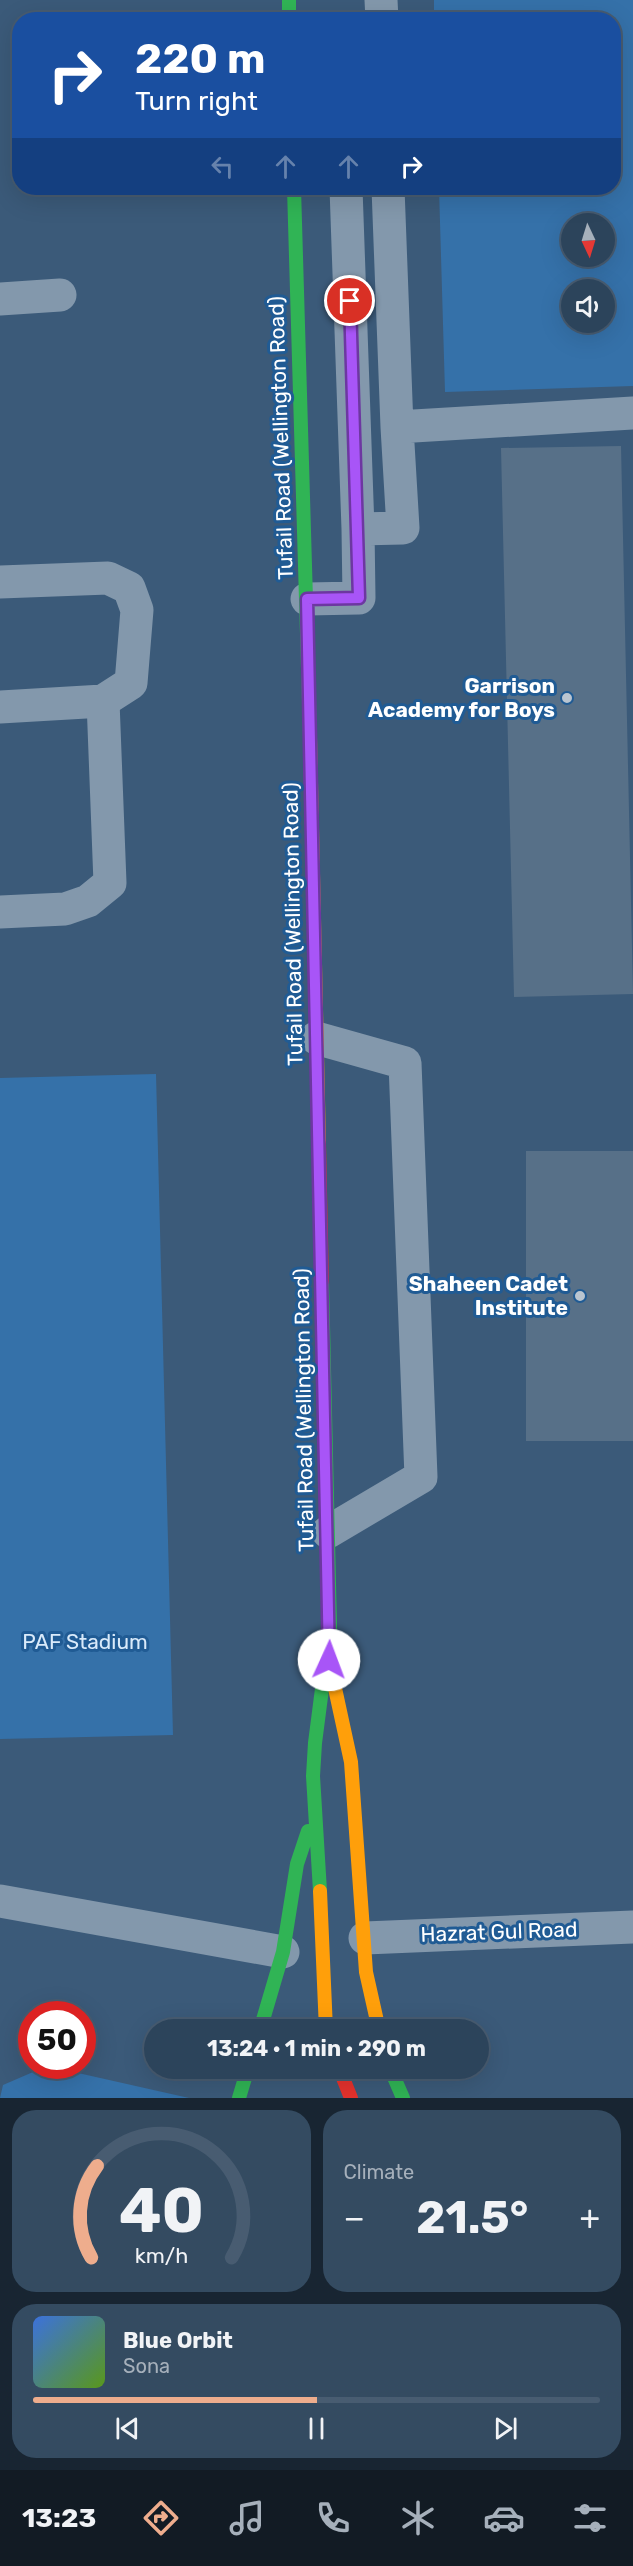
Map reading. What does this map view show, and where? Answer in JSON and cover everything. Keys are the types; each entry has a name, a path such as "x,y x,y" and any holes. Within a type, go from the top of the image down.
{"main road":[{"name":"Tufail Road (Wellington Road)","path":"294,195 307,599 328,1532 329,1660 314,1758 314,1815 320,1889 325,2019"},
{"name":"Tufail Road (Wellington Road)","path":"329,1660 351,1762 366,1972 377,2019"},
{"path":"263,2019 283,1952 297,1864 314,1815"},
{"path":"239,2098 245,2079"},
{"path":"343,2079 351,2098"},
{"path":"395,2079 403,2098"}],"street":[{"path":"307,599 359,598 346,195"},
{"path":"358,529 403,528 388,195"},
{"path":"0,299 60,295"},
{"path":"397,427 633,413"},
{"path":"0,582 108,578 129,588 137,610 131,682 103,701 0,707"},
{"path":"0,912 64,909 88,901 110,883 103,701"},
{"path":"316,1038 405,1063 421,1478 328,1532"},
{"path":"0,1901 283,1952"},
{"name":"Hazrat Gul Road","path":"365,1938 633,1927"}],"green space":[{"path":"434,0 633,0 633,386 445,392 439,195 621,195 621,12 434,12"},
{"name":"PAF Stadium","path":"156,1074 173,1735 0,1739 0,1078"},
{"path":"96,2077 189,2098 0,2098 3,2085 18,2079 96,2079"}],"building":[{"name":"Garrison Academy for Boys","path":"621,446 633,994 514,997 501,448"},
{"name":"Shaheen Cadet Institute","path":"526,1151 633,1151 633,1441 526,1441"}],"traffic: fast":[{"path":"289,0 289,12"},
{"path":"294,195 310,737"},
{"path":"320,1891 313,1776 330,1627 322,1281"},
{"path":"263,2019 283,1952 297,1864 308,1831"},
{"path":"239,2098 245,2079"},
{"path":"395,2079 403,2098"}],"traffic: slow":[{"path":"310,737 319,1144"},
{"path":"333,1679 351,1762 366,1972 377,2019"},
{"path":"320,1891 326,2019"}],"traffic: jam":[{"path":"319,1144 322,1281"},
{"path":"343,2079 351,2098"}],"place":[{"name":"Garrison Academy for Boys","path":"567,698"},
{"name":"Shaheen Cadet Institute","path":"580,1296"}],"route":[{"path":"329,1660 307,599 359,598 350,301"}]}
